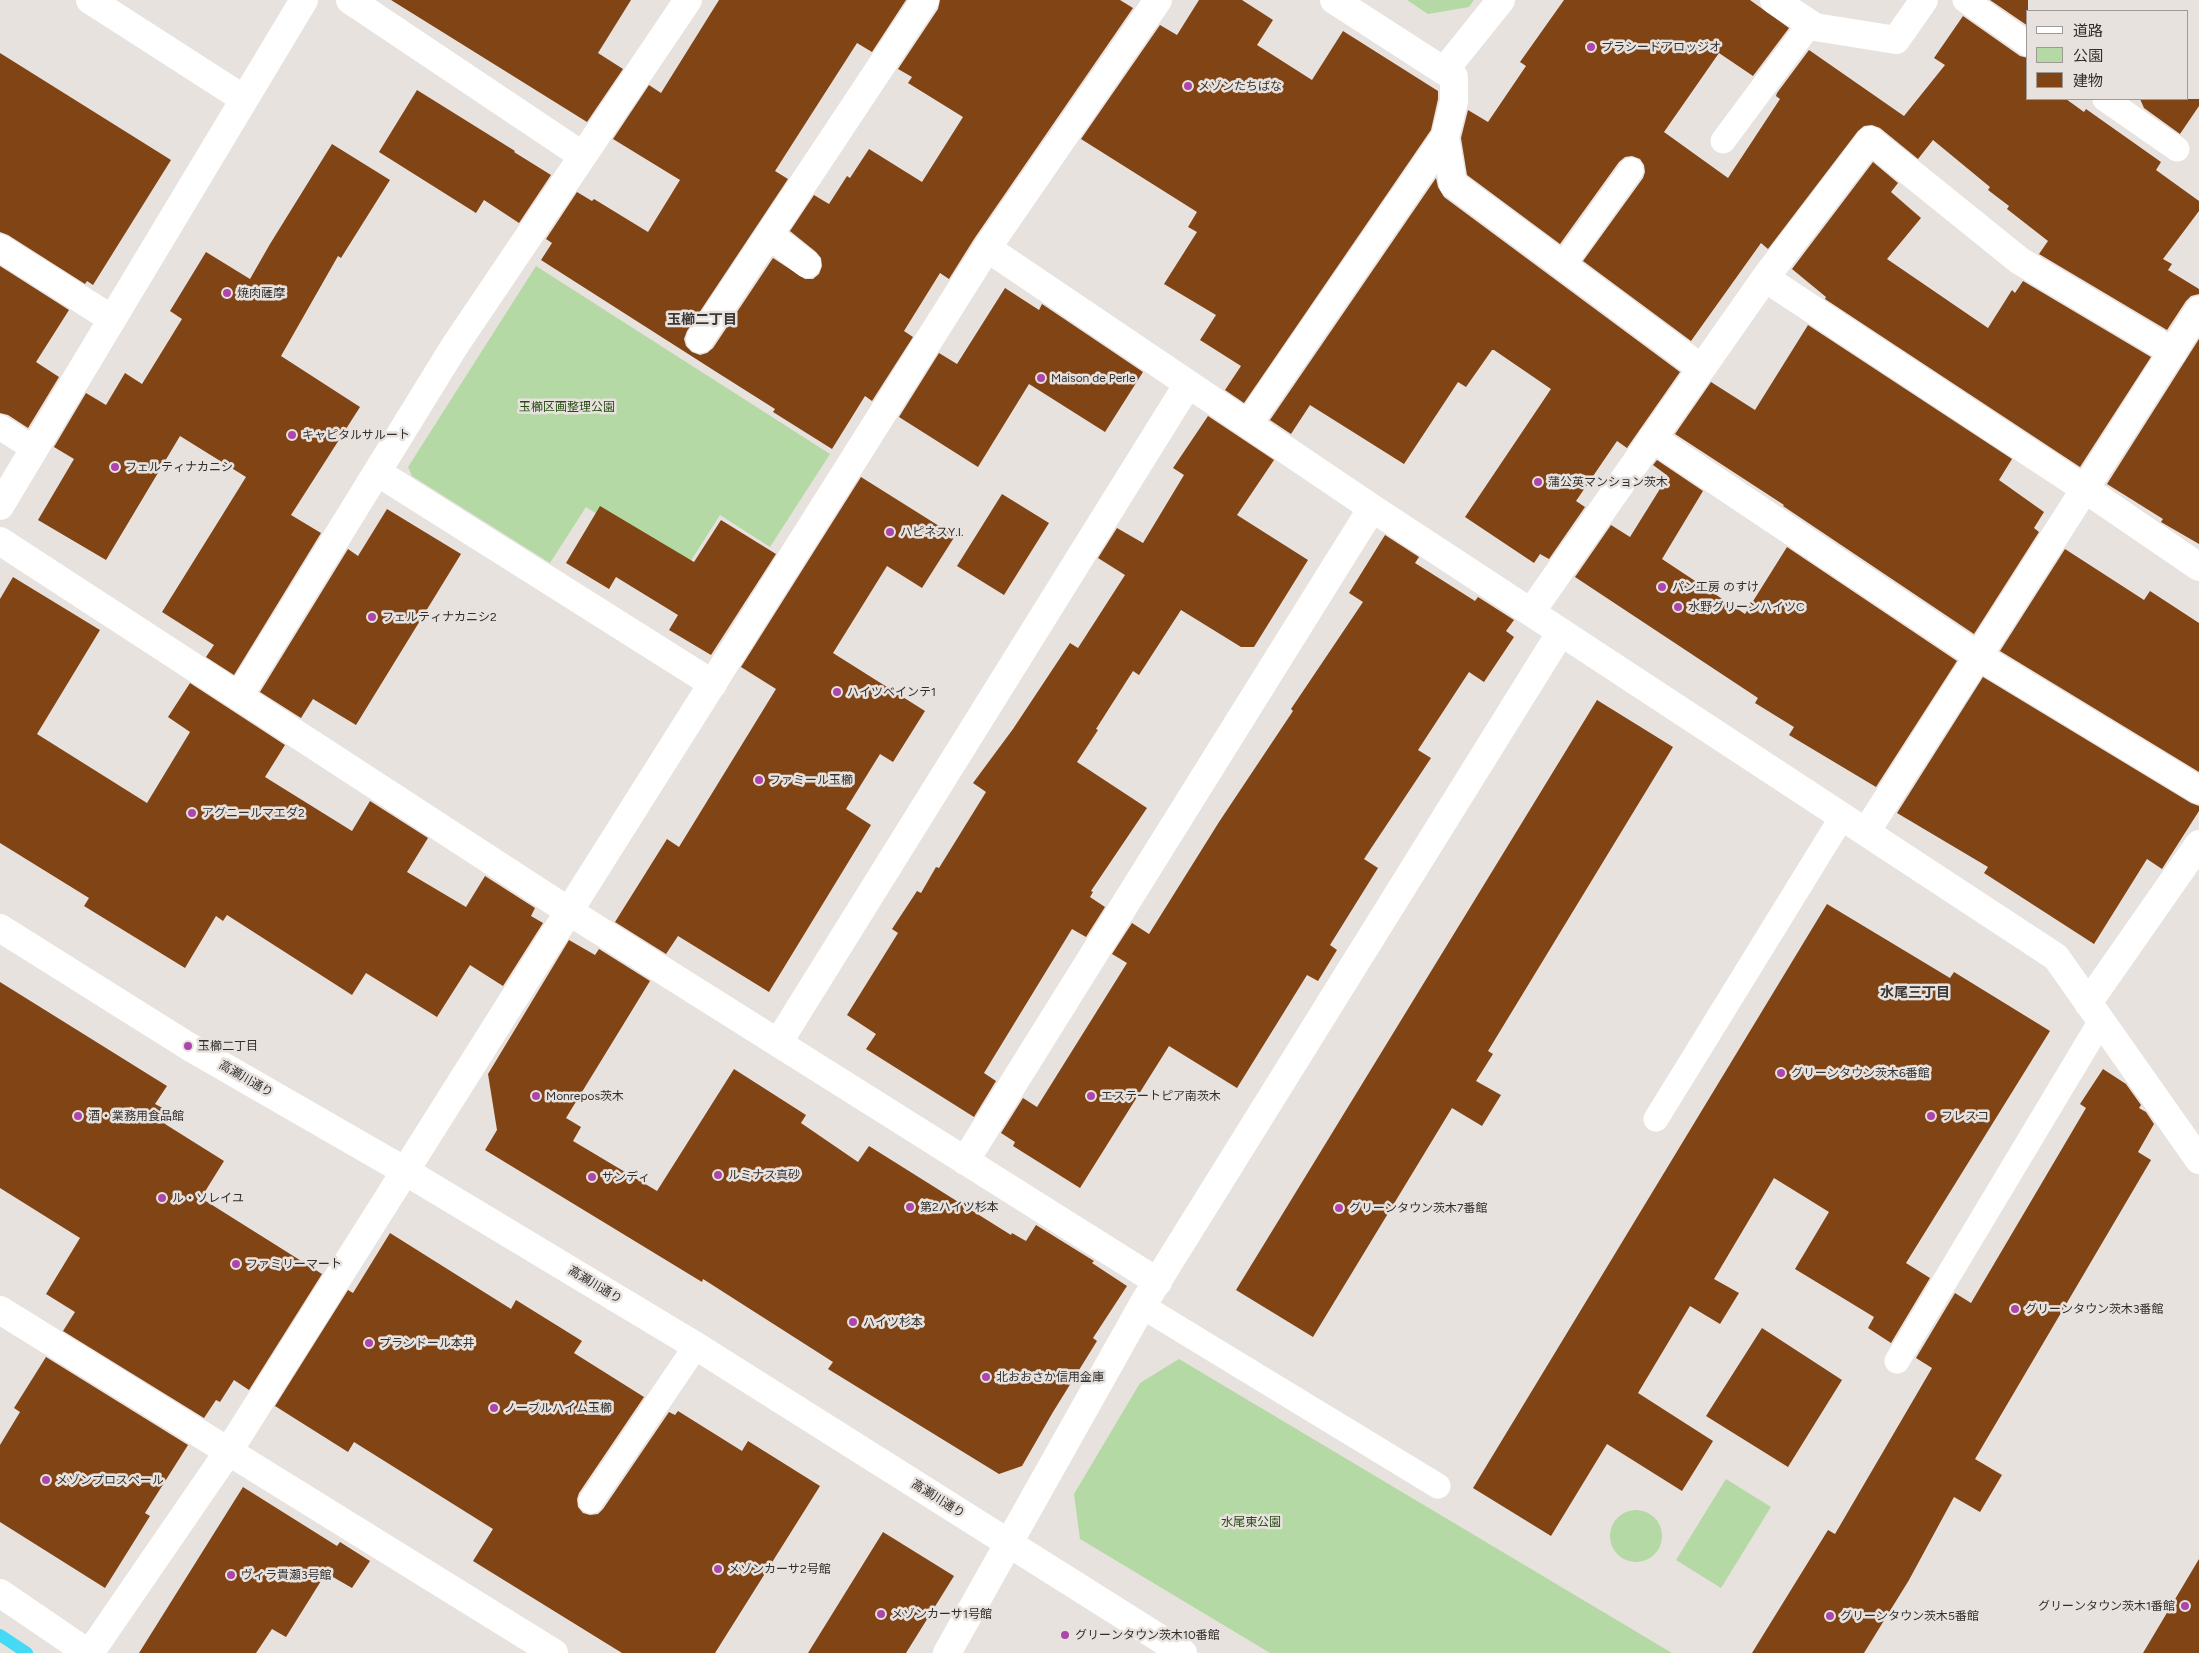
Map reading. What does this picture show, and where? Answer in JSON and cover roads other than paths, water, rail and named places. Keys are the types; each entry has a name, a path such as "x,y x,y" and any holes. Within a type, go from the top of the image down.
{"street":[{"path":"90,0 244,99"},
{"path":"0,506 304,0"},
{"path":"350,0 583,156"},
{"path":"239,696 454,347 688,0"},
{"path":"700,339 925,0"},
{"path":"0,1593 89,1653 228,1452 987,248 1158,0"},
{"path":"1248,424 1445,137 1454,101 1454,77 1334,0"},
{"path":"1444,71 1501,0"},
{"path":"1774,0 1815,27 1896,40 1924,0"},
{"path":"1445,137 1453,184 1701,368"},
{"path":"1531,612 1764,278 1870,140 2020,261 2173,352"},
{"path":"769,235 807,264"},
{"path":"0,248 112,319"},
{"path":"987,248 1372,508 2056,957 2199,1160"},
{"path":"1764,278 2085,489 2199,567"},
{"path":"1866,832 2199,310"},
{"path":"778,1043 1188,384"},
{"path":"1652,438 1978,656 2199,790"},
{"path":"377,472 713,684"},
{"path":"965,1160 1372,508"},
{"path":"0,541 570,912 1158,1282"},
{"path":"947,1653 1010,1544 1142,1306 1561,632"},
{"path":"2095,1012 2199,844"},
{"name":"高瀬川通り","path":"0,928 188,1046 405,1171 696,1346 1183,1653"},
{"path":"0,1310 554,1653"}],"lane":[{"path":"1965,0 2026,43"},
{"path":"1723,141 1810,24"},
{"path":"2106,100 2177,149"},
{"path":"1563,265 1631,170"},
{"path":"0,427 34,449"},
{"path":"1656,1119 1842,817"},
{"path":"1897,1361 2095,1012"},
{"path":"1142,1306 1438,1486"},
{"path":"591,1501 696,1346"}],"waterway":[{"path":"0,1635 27,1653"}],"place":[{"name":"プラシードアロッジオ","path":"1591,47"},
{"name":"メゾンたちばな","path":"1188,86"},
{"name":"焼肉薩摩","path":"227,293"},
{"name":"Maison de Perle","path":"1041,378"},
{"name":"キャピタルサルート","path":"292,435"},
{"name":"フェルティナカニシ","path":"115,467"},
{"name":"蒲公英マンション茨木","path":"1538,482"},
{"name":"ハピネスY.I.","path":"890,532"},
{"name":"パン工房 のすけ","path":"1662,587"},
{"name":"水野グリーンハイツC","path":"1678,607"},
{"name":"フェルティナカニシ2","path":"372,617"},
{"name":"ハイツベインテ1","path":"837,692"},
{"name":"ファミール玉櫛","path":"759,780"},
{"name":"アグニールマエダ2","path":"192,813"},
{"name":"玉櫛二丁目","path":"188,1046"},
{"name":"グリーンタウン茨木6番館","path":"1781,1073"},
{"name":"Monrepos茨木","path":"536,1096"},
{"name":"エステートピア南茨木","path":"1091,1096"},
{"name":"酒・業務用食品館","path":"78,1116"},
{"name":"フレスコ","path":"1931,1116"},
{"name":"ルミナス真砂","path":"718,1175"},
{"name":"サンディ","path":"592,1177"},
{"name":"ル・ソレイユ","path":"162,1198"},
{"name":"第2ハイツ杉本","path":"910,1207"},
{"name":"グリーンタウン茨木7番館","path":"1339,1208"},
{"name":"ファミリーマート","path":"236,1264"},
{"name":"グリーンタウン茨木3番館","path":"2015,1309"},
{"name":"ハイツ杉本","path":"853,1322"},
{"name":"プランドール本井","path":"369,1343"},
{"name":"北おおさか信用金庫","path":"986,1377"},
{"name":"ノーブルハイム玉櫛","path":"494,1408"},
{"name":"メゾンプロスペール","path":"46,1480"},
{"name":"メゾンカーサ2号館","path":"718,1569"},
{"name":"ヴィラ貴瀬3号館","path":"231,1575"},
{"name":"グリーンタウン茨木1番館","path":"2185,1606"},
{"name":"メゾンカーサ1号館","path":"881,1614"},
{"name":"グリーンタウン茨木5番館","path":"1830,1616"},
{"name":"グリーンタウン茨木10番館","path":"1065,1635"}],"district":[{"name":"玉櫛二丁目","path":"702,320"},
{"name":"水尾三丁目","path":"1915,993"}],"park label":[{"name":"玉櫛区画整理公園","path":"567,407"},
{"name":"水尾東公園","path":"1251,1522"}]}
